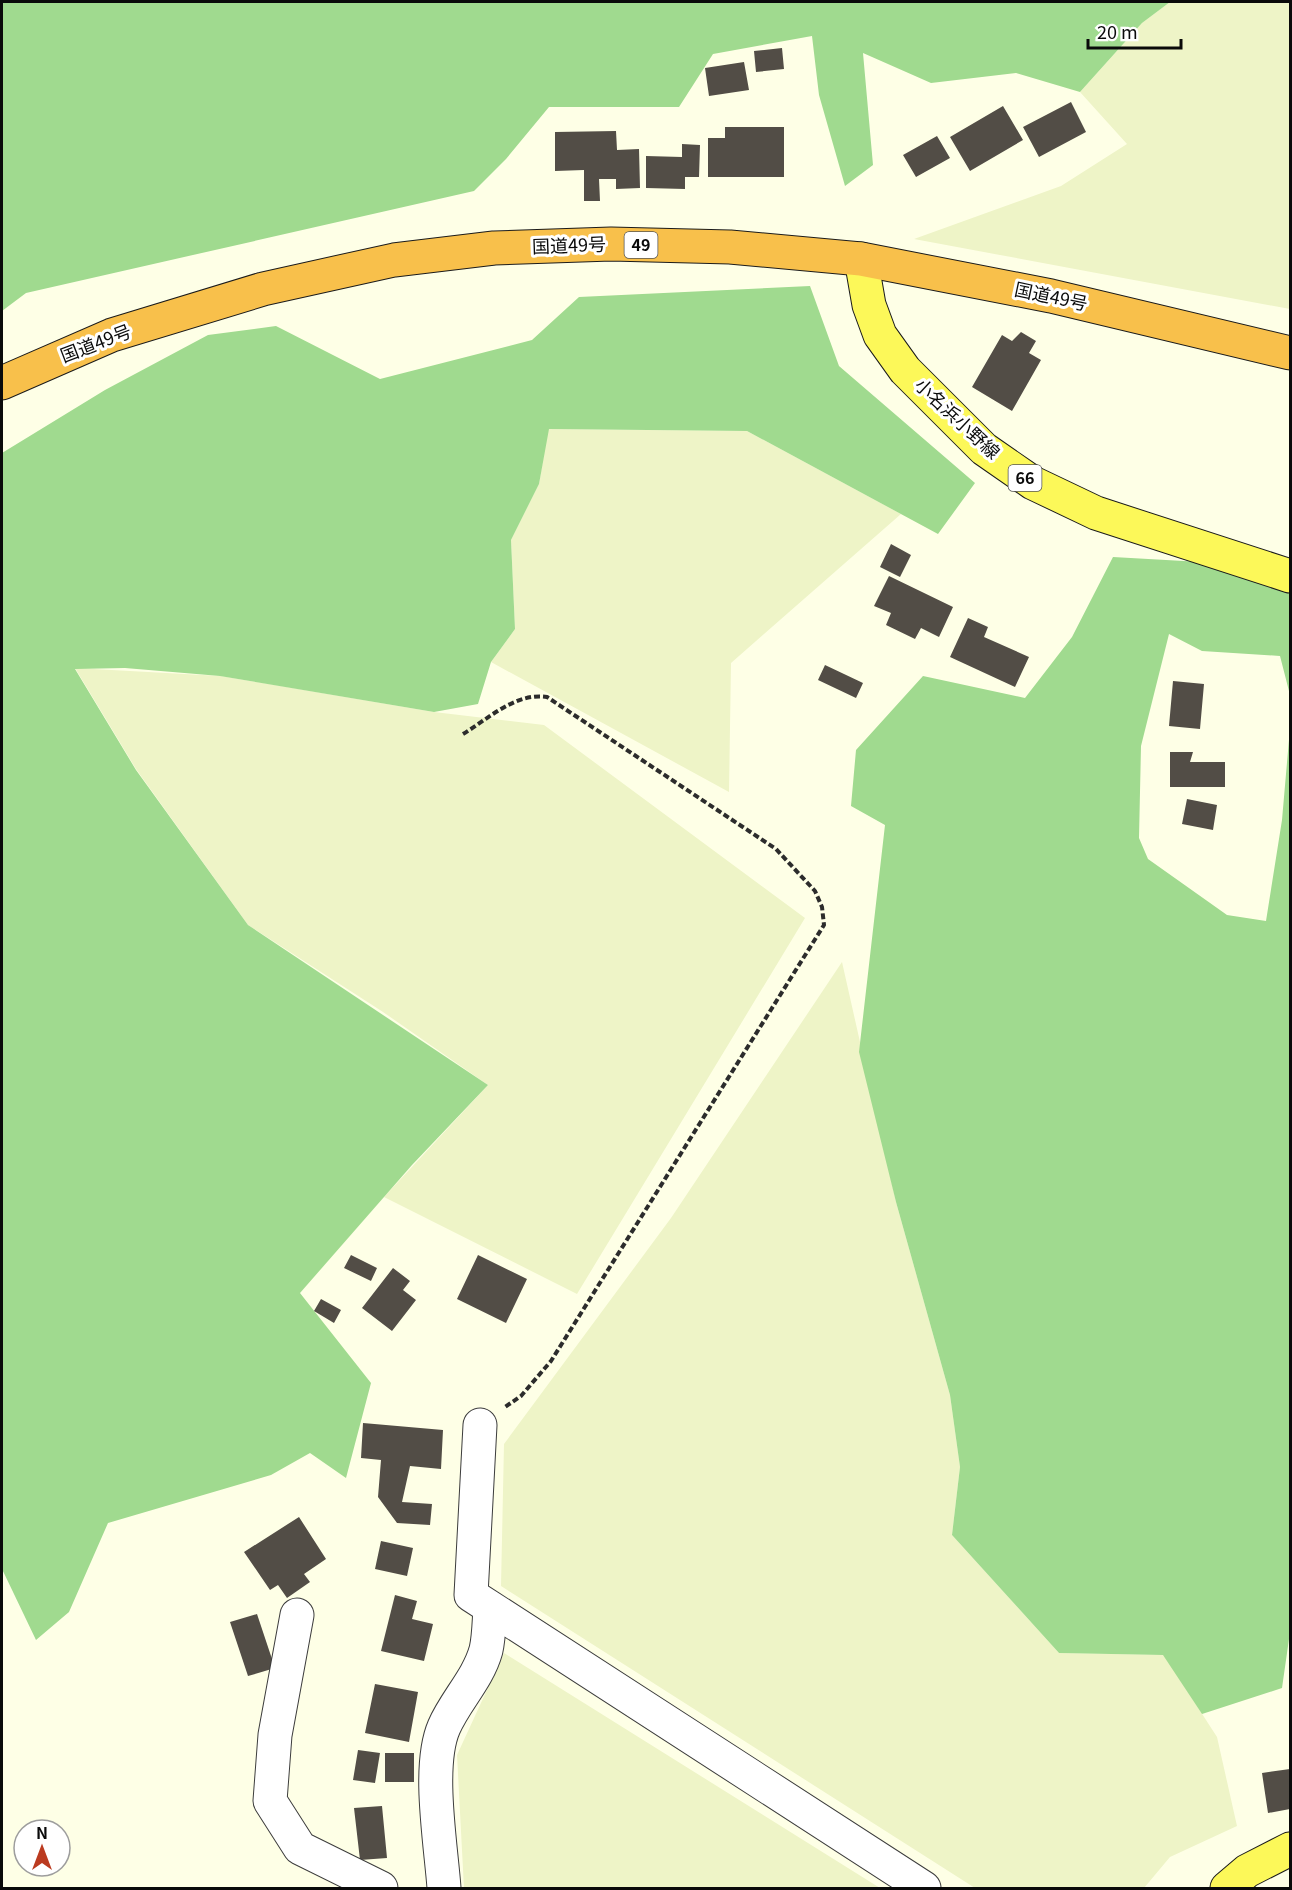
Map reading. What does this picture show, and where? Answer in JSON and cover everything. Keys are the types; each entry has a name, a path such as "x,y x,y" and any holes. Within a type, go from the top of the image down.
{"highway":[{"name":"国道49号","path":"2,383 112,335 263,289 394,260 494,248 611,244 730,247 861,259 1051,296 1290,354"}],"main road":[{"name":"小名浜小野線","path":"861,259 869,305 880,335 905,370 984,449 1033,483 1096,513 1290,576"},
{"path":"1227,1888 1247,1871 1290,1849"}],"street":[{"path":"480,1425 471,1596 924,1888"},
{"path":"444,1888 436,1779 438,1748 444,1727 486,1650 490,1608"},
{"path":"297,1615 275,1735 270,1801 300,1848 381,1888"}],"path":[{"path":"463,734 518,700 533,695 547,697 776,849 815,891 822,907 824,925 551,1361 521,1396 480,1425"}],"green space":[{"path":"2,2 1170,2 1142,23 1080,92 1016,73 931,83 863,53 873,165 845,186 819,95 812,36 713,54 679,107 549,107 506,159 474,191 26,293 2,311"},
{"path":"1170,2 1290,2 1290,309 914,239 1061,186 1127,144 1080,92 1142,23"},
{"path":"810,286 839,366 975,483 938,534 747,431 549,429 539,484 511,540 515,629 491,662 478,704 434,712 220,676 125,668 75,669 136,770 248,925 488,1085 412,1165 300,1293 371,1383 346,1478 310,1453 271,1475 108,1523 69,1612 36,1640 2,1569 2,453 105,390 208,335 276,326 380,379 532,340 579,297"},
{"path":"548,429 747,431 901,514 731,663 729,792 491,662 515,629 511,540 539,484"},
{"path":"1113,557 1290,567 1290,695 1280,656 1202,651 1169,634 1141,746 1139,838 1148,859 1227,915 1266,921 1282,820 1290,728 1290,1632 1282,1688 1202,1714 1163,1655 1059,1653 952,1535 960,1467 950,1395 896,1202 859,1052 885,825 851,806 856,750 923,676 1025,698 1072,637"},
{"path":"75,668 221,676 434,712 544,725 805,918 577,1294 384,1197 488,1085 383,1012 248,925 136,769"},
{"path":"842,962 896,1202 950,1395 960,1467 952,1535 1059,1653 1164,1655 1217,1737 1237,1826 1170,1857 1144,1888 975,1888 501,1586 504,1444 671,1218"},
{"path":"504,1653 880,1888 464,1888 457,1755"}],"building":[{"path":"782,48 784,69 756,72 754,51"},
{"path":"744,62 749,90 709,96 705,68"},
{"path":"1071,102 1086,132 1039,157 1023,127"},
{"path":"1003,106 1023,140 970,171 950,137"},
{"path":"725,127 784,127 784,177 708,177 708,138 725,138"},
{"path":"616,131 617,150 639,149 640,188 616,189 616,179 599,179 600,201 584,201 584,170 555,171 555,132"},
{"path":"937,136 950,158 916,177 903,155"},
{"path":"682,144 700,145 699,177 685,177 685,189 646,188 646,156 682,157"},
{"path":"1021,332 1036,341 1029,353 1041,360 1012,411 972,387 1002,335 1012,341"},
{"path":"891,544 911,555 900,577 880,567"},
{"path":"889,576 953,607 939,637 921,628 915,639 886,625 891,613 874,606"},
{"path":"968,618 988,627 984,637 1029,657 1015,687 950,657"},
{"path":"825,665 863,683 856,698 818,680"},
{"path":"1173,681 1204,684 1200,729 1169,726"},
{"path":"1170,752 1193,752 1190,762 1225,762 1225,787 1170,787"},
{"path":"1187,799 1217,805 1213,830 1182,824"},
{"path":"351,1255 377,1268 371,1281 344,1268"},
{"path":"478,1255 527,1279 506,1323 457,1299"},
{"path":"393,1268 410,1281 403,1290 416,1300 392,1331 362,1308"},
{"path":"321,1299 341,1310 334,1323 314,1311"},
{"path":"363,1423 443,1430 441,1469 410,1466 402,1502 432,1504 430,1525 397,1523 378,1497 381,1460 361,1458"},
{"path":"299,1517 326,1559 304,1574 310,1582 287,1598 278,1585 270,1590 244,1552"},
{"path":"381,1541 413,1548 407,1576 375,1569"},
{"path":"395,1595 417,1601 412,1619 433,1624 424,1661 381,1651"},
{"path":"257,1614 275,1668 248,1676 230,1622"},
{"path":"375,1684 418,1692 409,1742 365,1733"},
{"path":"358,1750 380,1753 375,1783 353,1780"},
{"path":"385,1753 414,1753 414,1782 385,1782"},
{"path":"1290,1769 1290,1809 1268,1813 1262,1773"},
{"path":"382,1806 387,1858 360,1860 354,1808"}]}
